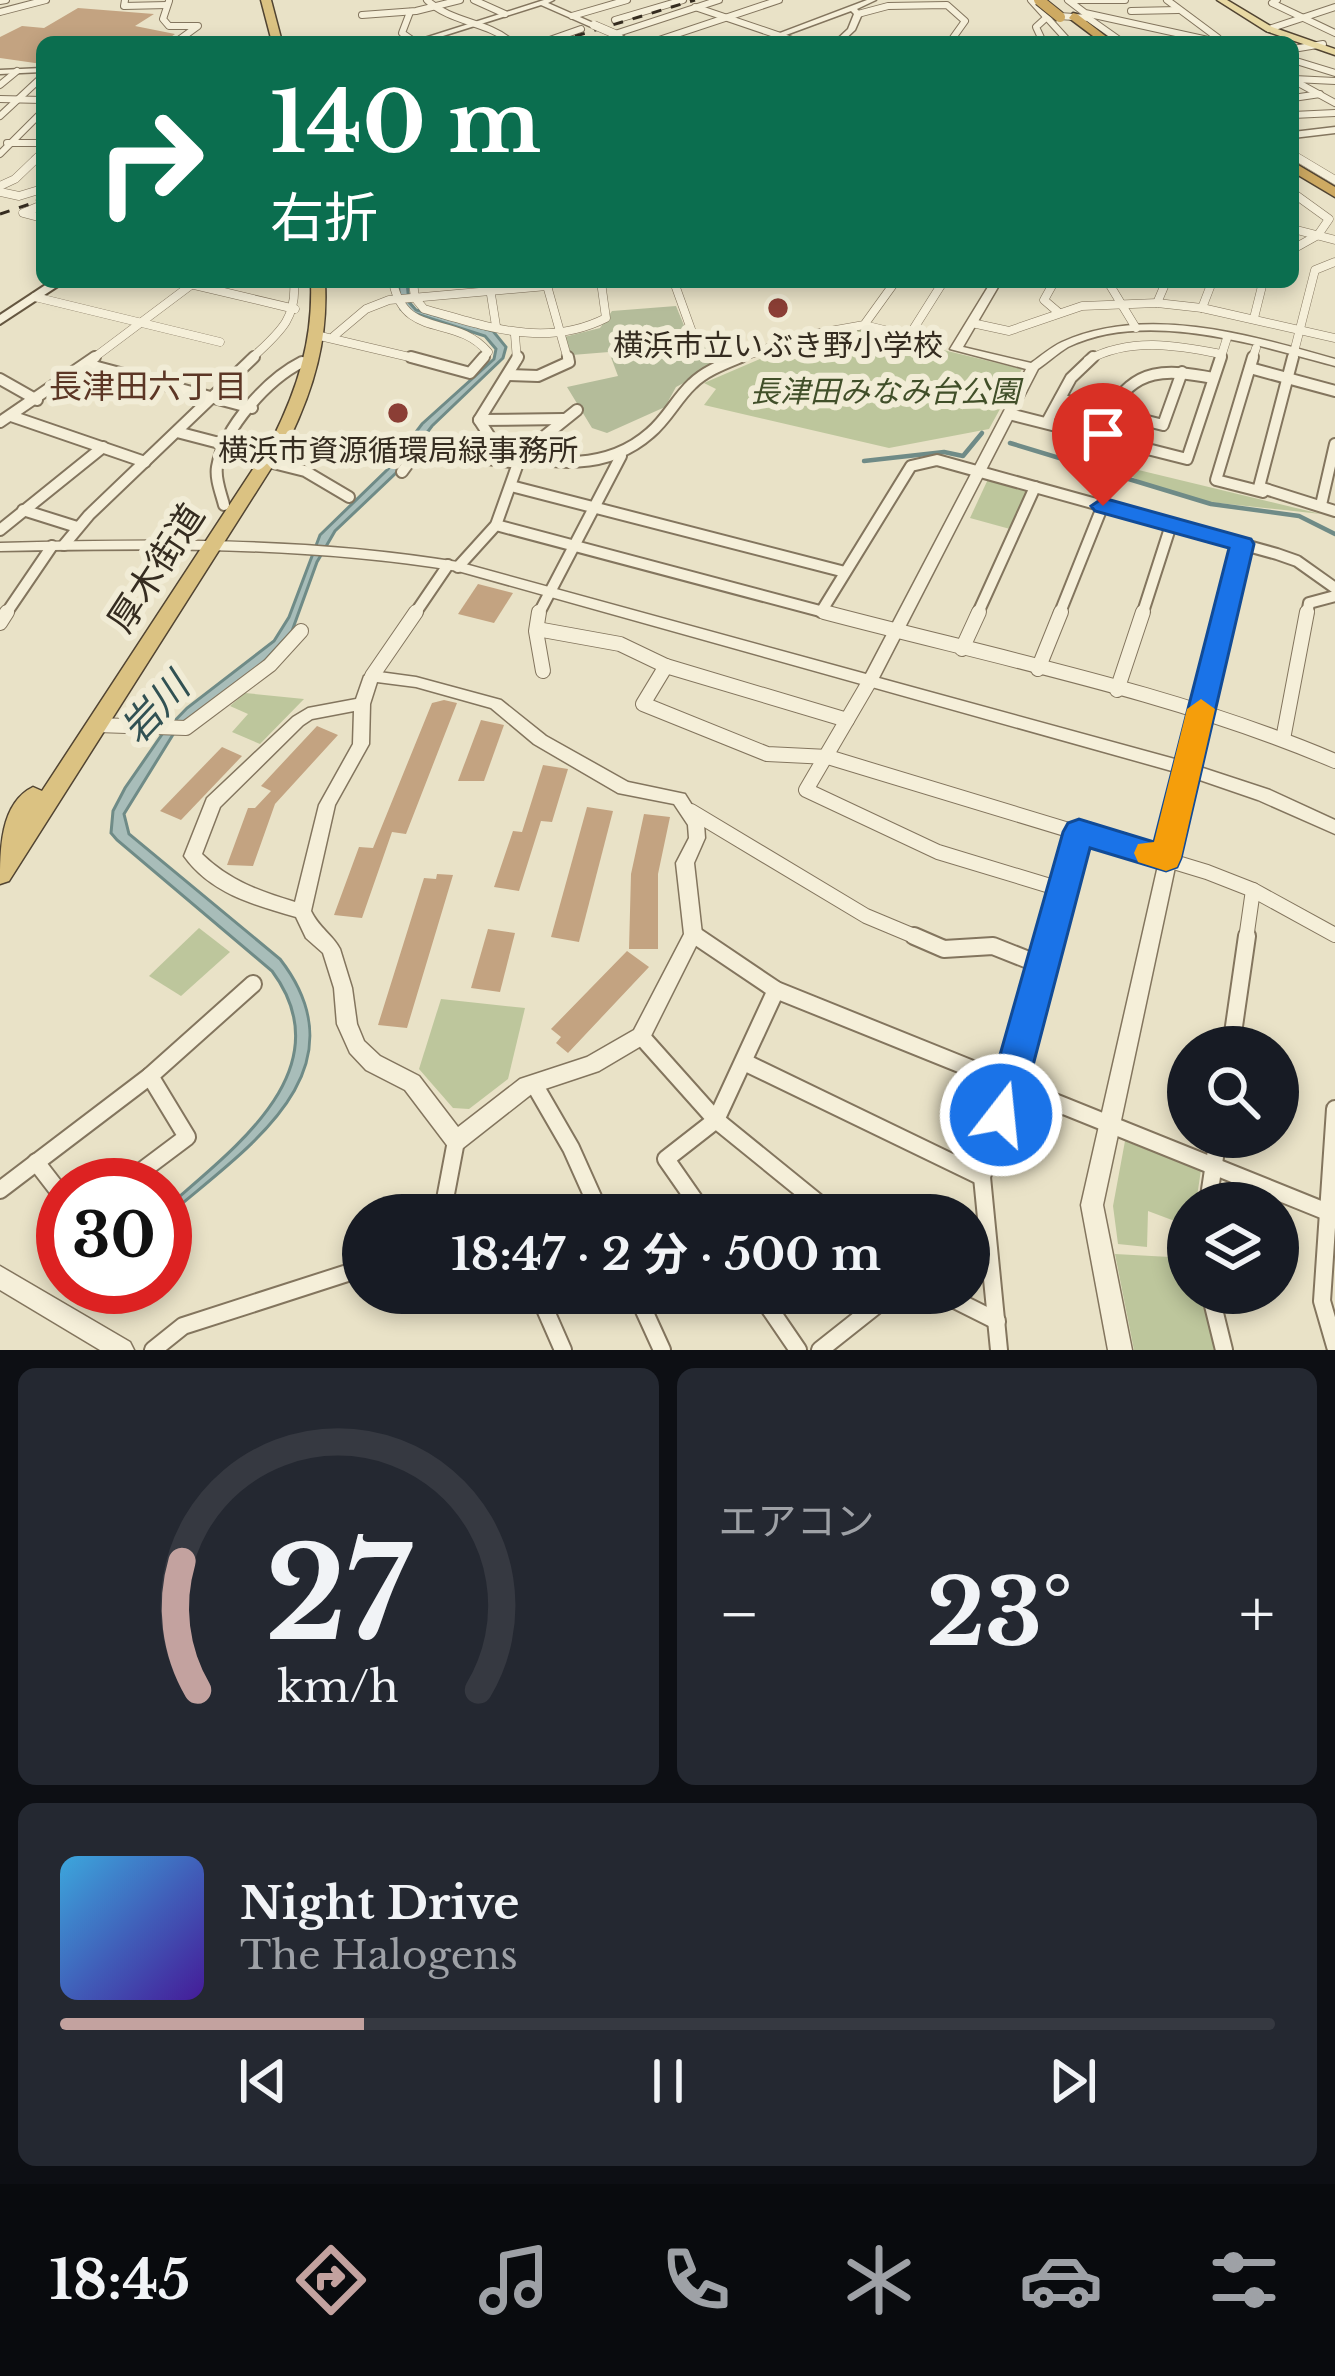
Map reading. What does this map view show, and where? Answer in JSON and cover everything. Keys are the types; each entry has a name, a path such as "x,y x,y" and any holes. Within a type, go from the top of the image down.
{"highway":[{"path":"262,0 271,36"},
{"path":"1055,0 1062,16 1085,36"},
{"path":"1034,1 1110,36"},
{"path":"1299,170 1335,193"},
{"path":"1299,185 1329,209"},
{"name":"厚木街道","path":"0,874 208,543 224,505 288,401 302,362 308,325 306,288"},
{"name":"厚木街道","path":"0,846 268,462 302,402 327,336 319,288"}],"main road":[{"path":"1221,0 1294,36"},
{"path":"1231,0 1272,28"},
{"path":"1299,38 1328,48"},
{"path":"0,320 49,288"}],"street":[{"path":"0,12 46,0"},
{"path":"125,0 124,6 168,3 163,19 169,26 198,26 184,36"},
{"path":"427,0 433,8 504,36"},
{"path":"362,15 410,12 460,0"},
{"path":"474,0 505,14"},
{"path":"572,16 627,0"},
{"path":"657,0 669,4"},
{"path":"616,20 683,0"},
{"path":"615,34 718,0"},
{"path":"744,0 761,6"},
{"path":"671,36 779,0"},
{"path":"844,36 851,30 855,11 872,0"},
{"path":"694,7 778,36 886,0"},
{"path":"1067,36 1062,16 1068,0"},
{"path":"1034,1 1123,0 1145,25"},
{"path":"1167,0 1213,36"},
{"path":"1277,0 1272,3 1335,33"},
{"path":"434,36 543,1 618,36"},
{"path":"855,11 946,5 965,21 954,36"},
{"path":"1272,28 1335,7"},
{"path":"1132,11 1178,10"},
{"path":"407,36 402,33 410,12"},
{"path":"390,14 387,25 404,25"},
{"path":"1044,36 1036,27 1062,16 1194,36"},
{"path":"1110,36 1158,28"},
{"path":"562,36 581,29"},
{"path":"543,31 552,36"},
{"path":"1299,62 1335,77"},
{"path":"0,85 17,70"},
{"path":"0,72 36,72"},
{"path":"1299,80 1335,77"},
{"path":"0,116 36,79"},
{"path":"1299,83 1335,103"},
{"path":"1299,97 1320,94"},
{"path":"0,99 36,100"},
{"path":"1299,115 1335,112"},
{"path":"0,154 36,118"},
{"path":"1299,134 1335,130"},
{"path":"0,142 36,143"},
{"path":"36,159 0,189 10,196 36,196"},
{"path":"1299,159 1335,180"},
{"path":"1299,196 1329,209"},
{"path":"36,198 23,213 36,216"},
{"path":"1299,206 1329,209"},
{"path":"1299,246 1328,226 1329,209"},
{"path":"1299,230 1335,239"},
{"path":"1264,492 1258,487 1315,269 1335,262"},
{"path":"6,419 184,288"},
{"path":"210,288 295,309"},
{"path":"0,623 58,546 290,322 294,288"},
{"path":"327,336 470,374 485,359 488,352 479,339 404,315 394,300 393,288"},
{"path":"413,288 414,298 424,309 515,335 593,327 606,318 602,288"},
{"path":"327,336 366,309 394,300 483,288"},
{"path":"490,288 496,326"},
{"path":"509,375 538,376 569,362 547,288"},
{"path":"676,288 692,332"},
{"path":"882,288 886,294"},
{"path":"864,325 890,288"},
{"path":"402,472 418,450 571,465 621,456 650,435 685,388 704,374 812,331 864,325 909,337 939,288"},
{"path":"992,288 956,349 1034,367"},
{"path":"1051,288 1044,300 1058,311"},
{"path":"1111,288 1136,328"},
{"path":"1157,303 1163,288"},
{"path":"1202,308 1210,288"},
{"path":"1254,319 1262,288"},
{"path":"35,297 220,342"},
{"path":"972,323 1009,331 1058,311 1117,302 1157,303 1202,308 1335,338"},
{"path":"1060,890 938,852 806,790 871,679 1034,367 1066,342 1136,328 1227,338 1335,363"},
{"path":"479,420 518,358 515,335"},
{"path":"1009,414 1187,459 1227,338"},
{"path":"1047,422 1082,364 1113,350 1158,345 1221,354"},
{"path":"1256,348 1216,480 1335,511"},
{"path":"224,505 216,469 227,445 275,377 302,362"},
{"path":"86,364 252,408"},
{"path":"1250,368 1335,391"},
{"path":"1110,411 1132,378 1150,372 1213,378"},
{"path":"1060,399 1163,425 1182,372"},
{"path":"0,380 37,400"},
{"path":"457,1141 412,1083 374,1063 357,1047 347,1024 331,949 312,932 302,910 327,806 362,745 362,704 372,676 453,566 496,526 520,461 577,410"},
{"path":"6,419 145,462"},
{"path":"479,420 566,419"},
{"path":"479,420 500,452 520,461"},
{"path":"176,432 227,445"},
{"path":"1321,505 1335,443"},
{"path":"0,530 103,447"},
{"path":"543,671 536,629 545,588 576,546 621,456"},
{"path":"821,612 911,466 938,460 1242,544 1297,561 1335,592 1309,603 1283,740"},
{"path":"268,462 305,471 350,497"},
{"path":"511,486 845,572"},
{"path":"962,649 1035,488"},
{"path":"1038,669 1103,506"},
{"path":"23,510 77,527"},
{"path":"1118,690 1171,525"},
{"path":"496,526 1118,690 1283,740 1335,761"},
{"path":"0,547 208,543 307,548 453,566 1186,768 1264,794 1335,826"},
{"path":"1120,1350 1092,1205 1186,768 1242,544"},
{"path":"536,629 620,644 666,667 847,720"},
{"path":"96,725 186,728 270,665 301,632"},
{"path":"666,667 643,704 767,754 828,757 1166,858 1253,890 1335,935"},
{"path":"372,676 416,682 496,704 540,740 624,788 679,799 691,812 882,922 944,949 993,946 1041,965"},
{"path":"302,910 244,896 220,883 194,856 213,803 298,721 308,714 362,704"},
{"path":"446,1194 457,1141 534,1084 592,1064 640,1036 693,934 686,863 697,838 691,812"},
{"path":"999,1350 982,1177 1079,832"},
{"path":"1234,1026 1253,890"},
{"path":"693,934 776,990 1331,1214"},
{"path":"41,1158 150,1076 253,983"},
{"path":"690,1194 666,1159 716,1120 776,990"},
{"path":"640,1036 716,1120 807,1194"},
{"path":"744,1062 982,1177"},
{"path":"150,1076 188,1137 160,1158"},
{"path":"534,1084 572,1148 592,1194"},
{"path":"1335,1109 1322,1300 1335,1346"},
{"path":"1211,1182 1215,1158"},
{"path":"0,1190 36,1162"},
{"path":"155,1348 183,1326 342,1275"},
{"path":"0,1277 122,1350"},
{"path":"547,1314 563,1350"},
{"path":"646,1314 662,1350"},
{"path":"773,1314 798,1350"},
{"path":"820,1350 865,1314"},
{"path":"983,1314 997,1321"},
{"path":"1215,1314 1224,1350"}],"green space":[{"path":"676,306 690,340 729,359 676,387 665,407 607,433 592,428 567,387 618,376 609,352 572,355 564,337 600,328 612,311"},
{"name":"長津田みなみ台公園","path":"860,330 1022,369 989,429 889,448 704,405 716,389 704,383 818,334"},
{"path":"1097,460 1321,514 1209,502 1151,486"},
{"path":"989,477 1030,488 1010,529 970,518"},
{"path":"245,693 304,699 260,744 232,732 248,714 230,706"},
{"path":"199,928 230,952 181,996 149,976"},
{"path":"441,999 525,1008 508,1079 469,1109 453,1108 419,1069"},
{"path":"1125,1141 1201,1170 1199,1182 1167,1182 1167,1218 1148,1211 1147,1247 1118,1244 1113,1206"},
{"path":"1115,1254 1167,1257 1167,1314 1207,1314 1214,1350 1134,1350"}],"shaded area":[{"path":"399,288 408,288 409,302 416,310 493,331 506,347 503,358 335,531 317,562 292,631 259,667 174,733 124,814 129,834 280,959 304,1000 310,1039 302,1074 284,1107 257,1138 192,1195 192,1185 248,1133 288,1074 296,1041 291,1007 272,971 117,840 111,833 113,811 163,733 187,708 274,641 289,617 320,535 388,469 422,424 494,359 496,349 485,336 401,309"}],"building":[{"path":"78,8 154,14 135,26 175,34 36,36 36,63 0,58 0,37 22,26 44,28"},
{"path":"478,584 513,593 494,623 458,614"},
{"path":"432,703 457,703 406,834 392,832 362,918 334,915 359,847 373,848"},
{"path":"481,720 504,725 484,781 458,781"},
{"path":"317,726 338,735 275,804 253,866 227,865 248,808 255,808 271,791 261,786"},
{"path":"222,747 242,756 181,820 160,811"},
{"path":"543,765 568,769 552,822 541,821 519,891 494,887 513,831 522,832"},
{"path":"587,807 613,811 579,942 551,937"},
{"path":"644,814 670,817 658,874 658,949 629,949 631,874"},
{"path":"437,874 453,875 407,1028 378,1025 424,878 436,879"},
{"path":"488,929 515,933 500,992 471,988"},
{"path":"627,951 649,967 568,1053 556,1043 561,1037 551,1029"}],"waterway":[{"path":"864,461 944,452 963,456 982,433"},
{"path":"1010,443 1211,504 1299,516 1335,534"}],"railway":[{"path":"576,36 695,0"},
{"path":"0,214 36,202"}],"slow traffic":[{"path":"1149,853 1166,858 1201,709"}],"place":[{"name":"横浜市立いぶき野小学校","path":"778,308"},
{"name":"横浜市資源循環局緑事務所","path":"398,413"}],"district":[{"name":"長津田六丁目","path":"148,386"}],"route":[{"path":"1001,1115 1079,832 1166,858 1242,544 1103,506"}],"water label":[{"name":"岩川","path":"155,708"}]}
